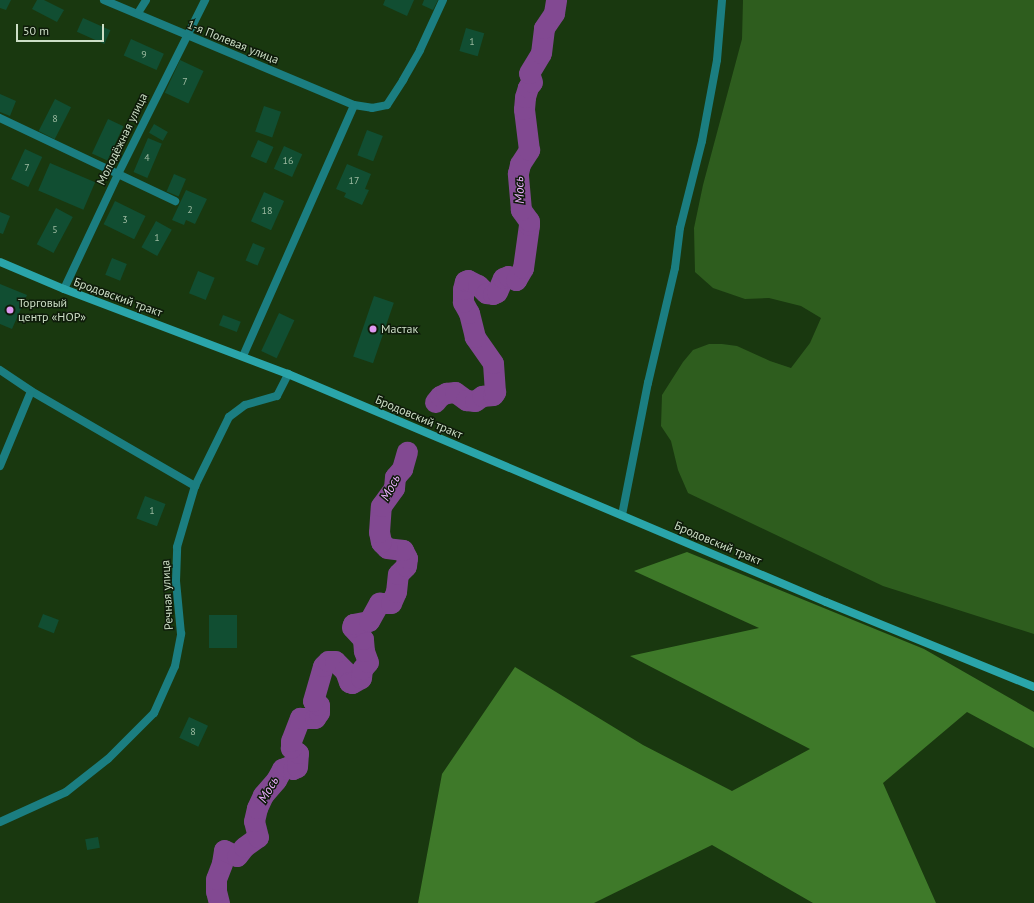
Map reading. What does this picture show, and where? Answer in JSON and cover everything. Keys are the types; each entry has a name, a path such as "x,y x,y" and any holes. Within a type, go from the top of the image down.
{"main road":[{"name":"Бродовский тракт","path":"0,262 64,289 288,374 826,602 1034,687"}],"street":[{"name":"1-я Полевая улица","path":"104,0 186,36 354,105 372,108 386,105 420,50 443,0"},
{"path":"138,14 146,0"},
{"name":"Молодёжная улица","path":"64,289 118,174 205,0"},
{"path":"622,515 648,383 675,268 680,228 702,141 717,60 722,0"},
{"path":"243,356 354,105"},
{"path":"0,118 175,201"},
{"path":"0,370 31,391 196,486"},
{"name":"Речная улица","path":"0,822 66,792 108,760 154,713 175,666 181,634 176,581 176,547 196,486 229,417 245,405 277,396 288,374"},
{"path":"0,466 31,391"}],"green space":[{"path":"743,0 1034,0 1034,634 883,586 688,493 678,470 671,441 661,426 662,395 683,362 693,350 709,344 722,344 737,346 770,361 791,368 810,343 821,318 801,306 769,298 745,299 713,288 695,272 694,228 703,185 742,39"},
{"path":"687,552 924,649 1034,712 1034,748 967,712 883,783 936,903 813,903 712,845 594,903 418,903 442,774 515,667 643,745 732,791 810,749 630,656 759,628 634,571"}],"building":[{"path":"0,0 11,0 6,10 0,8"},
{"path":"37,0 44,0 64,10 57,22 32,9"},
{"path":"385,0 414,0 407,16 383,5"},
{"path":"424,0 438,0 433,10 422,5"},
{"path":"83,18 110,30 104,44 77,32"},
{"path":"466,28 484,33 478,56 459,51"},
{"path":"131,39 164,54 157,70 124,55"},
{"path":"180,60 204,71 188,104 165,93"},
{"path":"0,94 16,101 10,116 0,112"},
{"path":"55,99 71,107 55,139 39,131"},
{"path":"264,106 281,112 272,137 255,132"},
{"path":"108,119 123,126 107,161 92,153"},
{"path":"154,124 168,132 163,141 149,133"},
{"path":"367,130 383,136 373,161 357,155"},
{"path":"148,138 162,144 147,178 134,172"},
{"path":"258,140 274,147 266,163 251,156"},
{"path":"284,146 302,154 292,177 274,169"},
{"path":"25,149 42,157 28,187 11,179"},
{"path":"50,163 95,182 83,210 38,191"},
{"path":"347,164 371,174 365,189 369,190 362,205 344,197 346,193 336,189"},
{"path":"174,174 186,179 179,197 167,191"},
{"path":"186,190 207,199 195,224 186,220 184,225 172,220"},
{"path":"264,192 284,201 271,230 251,221"},
{"path":"115,201 146,216 134,239 104,224"},
{"path":"56,208 73,217 54,253 37,244"},
{"path":"0,212 10,216 3,234 0,233"},
{"path":"156,221 172,230 157,256 141,247"},
{"path":"253,243 265,248 258,266 246,260"},
{"path":"112,258 127,264 120,281 105,275"},
{"path":"198,271 215,278 206,300 189,293"},
{"name":"Торговый центр «НОР»","path":"0,284 27,295 12,329 0,324"},
{"name":"Мастак","path":"374,296 394,303 373,363 353,357"},
{"path":"279,313 294,320 277,358 261,351"},
{"path":"223,315 241,322 237,332 219,325"},
{"path":"145,496 166,504 157,526 136,518"},
{"path":"43,614 59,620 54,633 38,627"},
{"path":"209,615 237,615 237,648 209,648"},
{"path":"189,717 208,726 198,747 179,738"},
{"path":"98,837 100,848 87,850 85,839"}],"waterway":[{"name":"Мось","path":"435,402 440,396 446,393 455,392 466,400 475,401 482,396 493,395 495,392 493,363 475,337 469,313 463,302 463,289 465,281 468,280 478,285 486,293 493,294 497,292 503,278 508,276 516,280 523,268 529,221 521,210 518,173 520,164 529,150 524,109 525,97 528,87 532,82 529,73 541,53 544,28 554,13 556,0"},
{"name":"Мось","path":"219,903 216,891 216,879 222,863 224,850 237,856 244,847 258,837 254,821 257,808 263,795 276,780 282,769 287,767 293,769 297,767 298,753 291,748 291,741 300,718 315,718 319,712 319,705 313,701 323,666 328,661 335,661 345,671 349,682 352,683 361,678 362,669 368,662 364,651 363,639 352,627 353,624 369,621 379,603 391,603 396,592 398,574 406,566 407,558 403,550 387,548 381,542 379,532 381,506 394,488 395,477 402,469 407,452"}],"place":[{"name":"Торговый центр «НОР»","path":"10,310"},
{"name":"Мастак","path":"373,329"}]}
